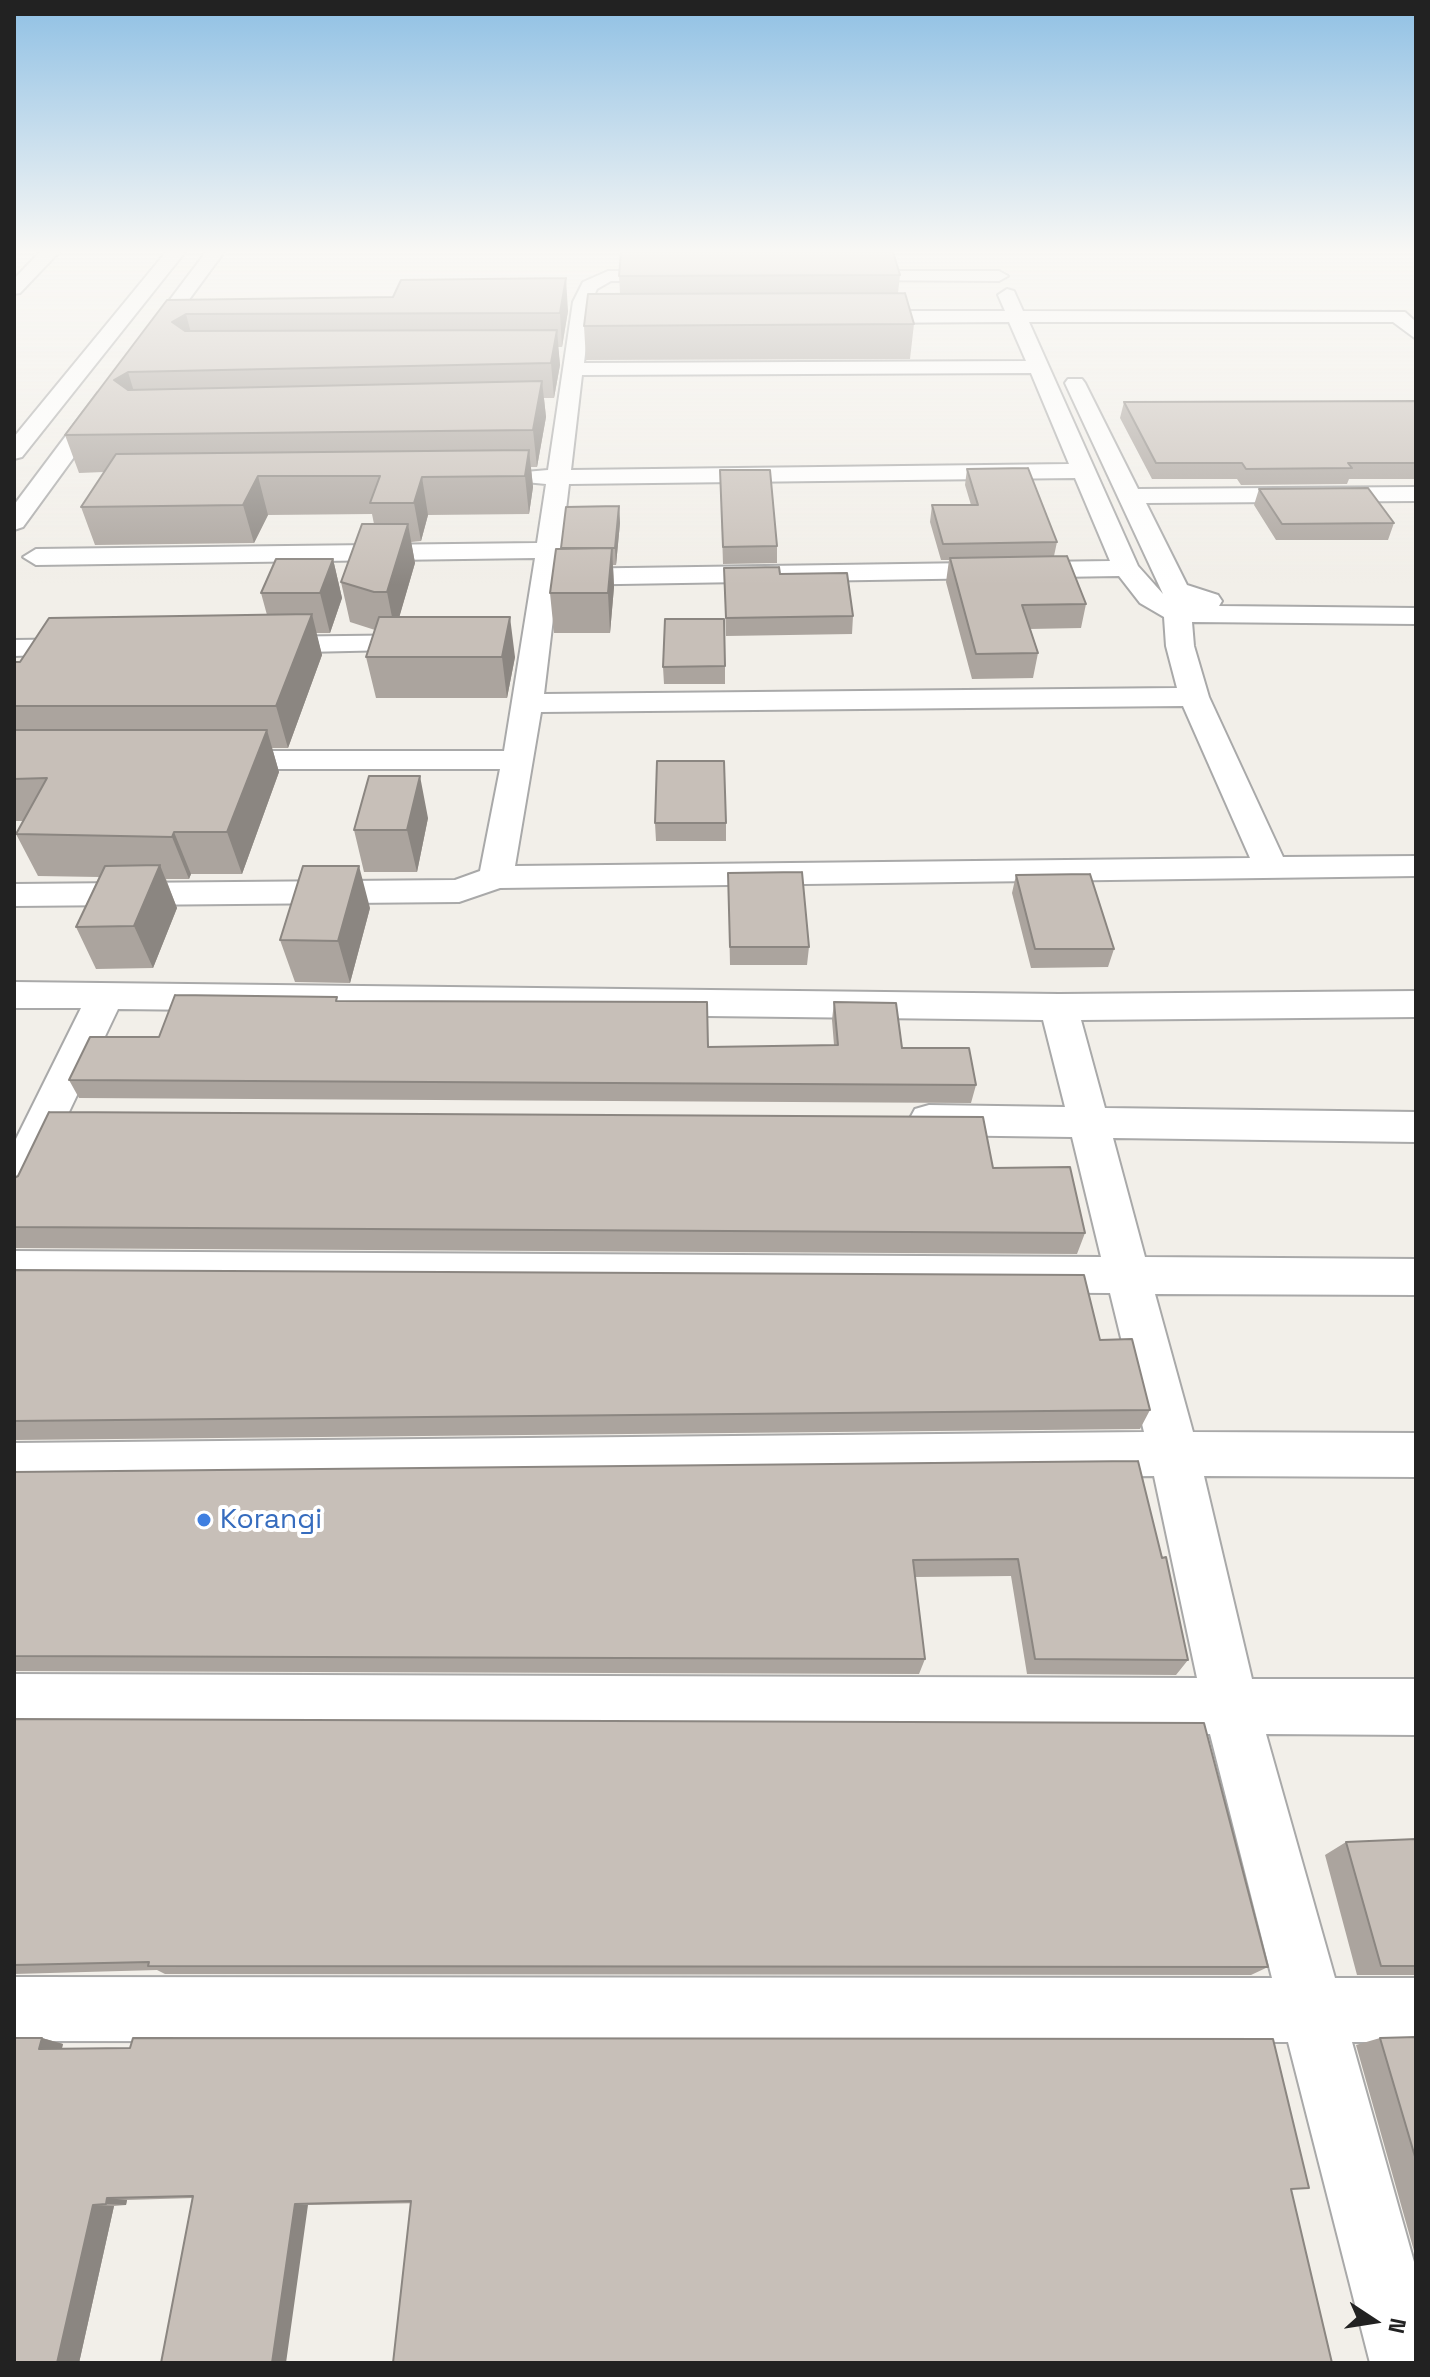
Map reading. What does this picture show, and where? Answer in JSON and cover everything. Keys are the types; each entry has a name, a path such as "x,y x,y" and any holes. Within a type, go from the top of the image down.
{"street":[{"path":"14,452 86,363"},
{"path":"14,522 133,363"},
{"path":"496,877 528,703 559,476 560,408 568,363"},
{"path":"765,363 1038,367"},
{"path":"1036,363 1126,568 1149,597 1178,602 1399,618 1416,600"},
{"path":"1067,367 1178,602 1180,646 1194,697 1271,867"},
{"path":"1087,409 1118,409"},
{"path":"511,477 1084,471"},
{"path":"1128,496 1416,494"},
{"path":"36,557 548,550"},
{"path":"545,577 1126,568"},
{"path":"505,641 536,641"},
{"path":"236,645 457,642"},
{"path":"14,648 109,647"},
{"path":"528,703 1194,697"},
{"path":"188,760 519,760"},
{"path":"14,895 459,891 496,877 1416,866"},
{"path":"14,995 1059,1007 1416,1004"},
{"path":"14,1185 106,995"},
{"path":"1059,1007 1174,1454 1231,1708 1406,2363"},
{"path":"47,1116 95,1116"},
{"path":"895,1120 1416,1127"},
{"path":"14,1269 1416,1277"},
{"path":"14,1465 1174,1454 1416,1455"},
{"path":"14,1702 1416,1707"},
{"path":"14,2009 1416,2010"}],"building":[{"path":"119,363 551,363 128,372 114,380 128,390 542,381 533,430 65,435"},
{"path":"1416,401 1416,463 1348,463 1352,468 1246,469 1242,463 1156,463 1124,402"},
{"path":"529,450 525,476 422,477 414,503 370,503 380,476 258,476 243,505 81,507 116,454"},
{"path":"1028,468 1057,542 943,544 932,505 978,505 967,469"},
{"path":"720,470 770,470 777,546 723,547"},
{"path":"1368,488 1394,523 1282,524 1259,489"},
{"path":"619,506 615,548 561,548 566,507"},
{"path":"362,524 408,524 387,592 374,592 341,582"},
{"path":"612,548 608,593 550,593 556,549"},
{"path":"1067,556 1086,604 1022,605 1038,653 976,654 950,558"},
{"path":"276,559 333,559 320,593 261,593"},
{"path":"779,567 780,574 847,573 853,616 726,618 724,568"},
{"path":"312,614 276,706 14,706 14,662 20,662 49,618"},
{"path":"379,617 510,617 502,657 366,657"},
{"path":"665,619 724,619 725,666 663,667"},
{"path":"14,730 267,730 227,832 174,832 172,837 16,834 47,778 14,779"},
{"path":"657,761 724,761 726,823 655,823"},
{"path":"369,776 420,776 407,830 354,830"},
{"path":"160,865 134,926 76,927 105,866"},
{"path":"303,866 359,866 338,941 280,940"},
{"path":"802,872 809,947 730,947 728,873"},
{"path":"1090,874 1114,949 1035,949 1016,875"},
{"path":"175,995 337,997 336,1001 707,1002 708,1047 838,1045 834,1002 896,1003 902,1048 969,1048 976,1085 69,1080 90,1037 159,1037"},
{"path":"49,1112 983,1117 993,1168 1070,1167 1085,1233 14,1227 14,1178 18,1176"},
{"path":"14,1270 1084,1275 1100,1340 1132,1339 1150,1410 14,1421"},
{"path":"1138,1461 1162,1558 1166,1557 1188,1660 1035,1659 1018,1559 913,1560 925,1659 14,1656 14,1472"},
{"path":"14,1719 1204,1723 1268,1967 148,1966 149,1962 14,1965"},
{"path":"1416,1839 1416,1966 1381,1966 1346,1842"},
{"path":"1416,2037 1416,2160 1380,2038"},
{"path":"14,2038 42,2038 39,2049 130,2048 133,2038 1273,2039 1309,2188 1291,2189 1332,2363 393,2363 411,2201 295,2204 272,2363 161,2363 193,2196 107,2198 106,2204 93,2205 57,2363 14,2363"}],"place":[{"name":"Korangi","path":"204,1520"}]}
